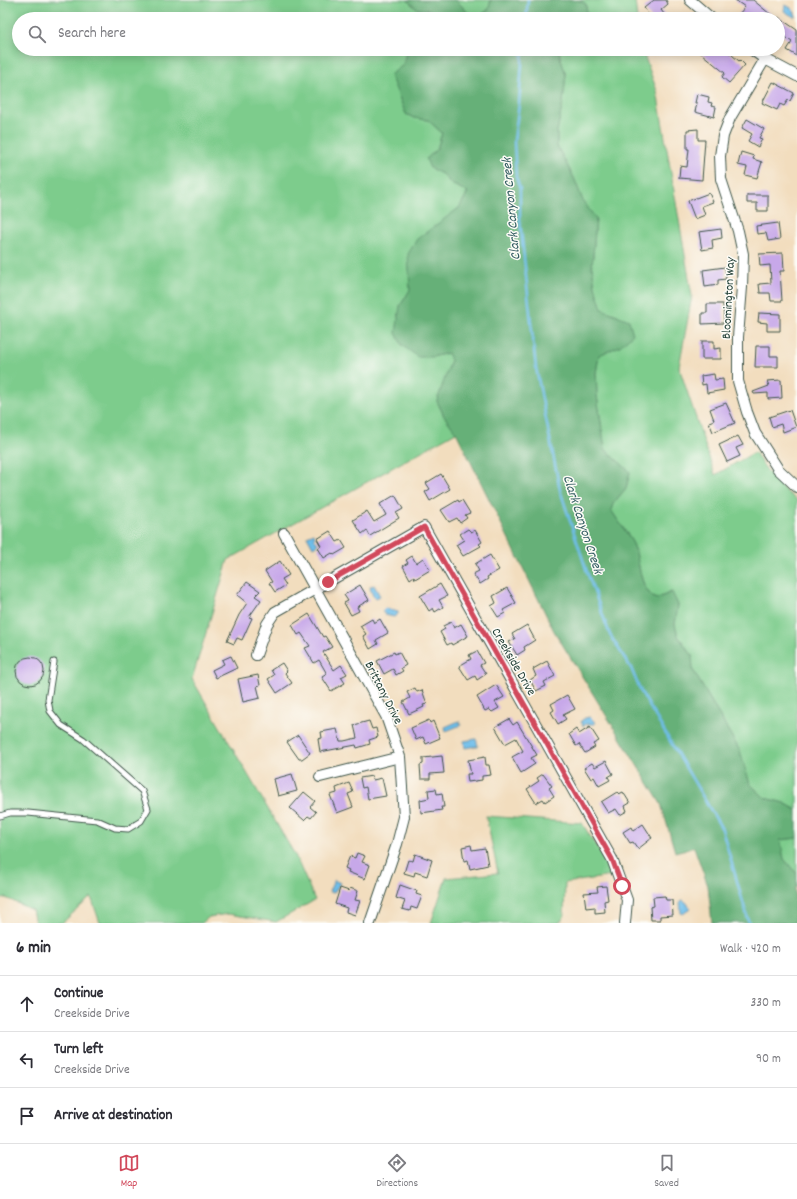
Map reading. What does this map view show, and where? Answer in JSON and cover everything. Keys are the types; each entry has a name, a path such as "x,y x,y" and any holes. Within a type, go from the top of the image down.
{"street":[{"path":"690,0 704,12"},
{"path":"761,56 797,76"},
{"name":"Bloomington Way","path":"765,59 730,118 723,136 720,156 721,179 738,231 743,254 738,337 738,382 755,433 778,469 797,487"},
{"name":"Creekside Drive","path":"315,589 424,527 612,859 627,900 625,923"},
{"name":"Brittany Drive","path":"284,533 386,716 400,757 404,817 397,844 370,923"},
{"path":"256,655 267,624 275,612 315,589"},
{"path":"320,777 400,757"}],"lane":[{"path":"0,816 10,813 28,813 97,820 115,828 128,829 141,821 148,809 142,791 83,739 61,725 50,711 48,700 54,662"}],"green space":[{"path":"0,0 408,0 417,9 431,10 432,12 12,12 12,56 405,56 399,97 406,114 414,118 428,120 442,133 437,149 427,159 430,168 444,175 451,184 468,192 459,208 441,222 410,275 410,290 400,306 432,357 448,353 452,360 437,401 444,416 456,432 228,560 192,679 295,855 315,900 276,922 228,914 209,917 202,923 100,923 91,897 62,923 35,923 32,910 6,898 0,898"},
{"path":"456,0 491,0 488,10 485,12 467,12"},
{"path":"456,0 467,12 432,12 431,10 417,9 408,1"},
{"path":"491,0 578,0 586,4 587,12 485,12 488,10"},
{"path":"578,0 635,0 636,12 587,12 586,4"},
{"path":"405,56 560,56 566,75 563,102 557,131 557,146 574,178 583,201 596,219 592,267 595,286 602,309 629,320 633,334 620,346 599,355 596,373 597,396 605,449 630,472 626,488 613,504 611,510 632,542 642,581 650,594 656,599 672,592 678,605 675,624 678,636 692,655 693,670 740,751 750,784 765,798 784,803 797,810 797,838 780,840 784,859 797,874 797,887 795,888 795,923 712,923 708,886 694,847 675,852 661,804 554,631 456,432 444,416 437,401 451,360 448,353 432,357 418,357 402,345 396,333 400,306 410,290 408,254 417,239 459,208 468,192 451,184 444,175 430,168 426,159 437,149 442,133 428,120 414,118 406,114 390,75 403,65"},
{"path":"644,56 657,91 692,296 679,367 715,475 755,452 773,478 784,490 797,500 797,810 784,803 765,798 750,784 740,751 693,670 692,655 678,636 675,624 678,605 671,592 656,599 650,594 642,580 632,542 611,510 613,504 626,488 630,472 605,449 597,396 596,373 599,355 619,346 618,315 602,310 595,286 592,267 596,219 583,201 574,178 557,146 557,131 563,102 566,75 560,57"},
{"path":"486,816 582,823 603,857 612,876 565,883 564,917 559,923 431,923 446,878 498,873"},
{"path":"797,838 797,874 784,859 780,840"}],"water":[{"path":"785,5 792,9 796,16 794,17 784,11"},
{"path":"314,533 314,538 318,544 313,547 307,536"},
{"path":"374,585 380,596 376,598 373,596 370,588"},
{"path":"385,608 398,612 398,614 394,617 385,615 382,611"},
{"path":"590,717 595,724 586,724 583,726 581,721"},
{"path":"459,721 461,725 446,731 445,727"},
{"path":"476,739 478,746 465,748 464,741"},
{"path":"334,880 340,883 334,893 329,892"},
{"path":"683,900 687,903 690,909 683,914 681,913 680,901"}],"building":[{"path":"654,0 666,0 668,4 661,10 663,12 647,12 644,8"},
{"path":"735,0 753,0 768,12 741,12 745,7"},
{"path":"785,22 797,30 797,56 787,50 792,42 785,37"},
{"path":"704,56 733,56 745,65 729,83 722,77 725,73"},
{"path":"773,82 794,93 790,101 788,100 784,106 780,104 777,110 762,103"},
{"path":"697,94 709,97 708,102 712,103 711,106 716,107 714,117 695,112"},
{"path":"747,119 764,129 759,138 762,139 758,147 748,141 752,134 742,128"},
{"path":"698,129 698,140 705,140 702,180 679,178 680,166 687,167 689,149 687,149 687,130"},
{"path":"741,152 754,156 753,159 762,162 757,178 745,175 747,167 738,165"},
{"path":"709,193 713,202 702,206 705,215 695,219 688,201"},
{"path":"747,195 768,195 768,211 757,211 757,203 747,203"},
{"path":"778,223 780,239 768,241 766,233 757,234 756,226"},
{"path":"721,229 722,238 712,240 713,248 702,250 699,232"},
{"path":"783,253 784,271 780,271 782,301 771,301 770,293 760,293 759,284 771,283 770,265 760,266 759,254"},
{"path":"725,267 726,279 718,280 718,285 705,287 703,270"},
{"path":"707,304 723,304 724,323 702,324 702,313 707,313"},
{"path":"759,313 780,314 780,331 767,331 767,323 758,322"},
{"path":"702,341 714,341 714,349 721,348 721,359 702,359"},
{"path":"756,346 770,346 770,356 778,356 778,367 755,367"},
{"path":"714,374 715,380 723,379 724,390 707,393 706,384 702,385 701,376"},
{"path":"781,380 782,398 768,399 768,393 754,394 753,392 769,386 767,381"},
{"path":"726,403 735,423 713,432 709,422 714,420 710,409"},
{"path":"790,410 796,427 783,432 781,424 772,427 769,417"},
{"path":"738,436 743,445 736,448 740,456 727,462 719,445"},
{"path":"441,474 450,489 430,501 425,492 430,489 426,483"},
{"path":"395,495 403,509 396,513 399,518 370,536 367,530 362,534 353,520 367,511 374,522 386,515 380,504"},
{"path":"458,500 459,502 462,500 470,513 465,515 467,518 460,523 457,518 449,522 441,510"},
{"path":"468,529 471,532 475,530 482,542 479,544 481,546 463,556 456,545 464,540 460,534"},
{"path":"330,531 337,542 341,540 346,548 334,555 332,553 324,558 318,548 321,546 317,539"},
{"path":"490,555 499,570 487,577 488,579 480,584 473,574 479,571 475,564"},
{"path":"412,556 416,563 423,558 430,570 415,579 414,576 410,579 403,566 408,563 406,560"},
{"path":"280,561 289,575 282,579 286,585 275,592 269,583 272,582 265,571"},
{"path":"247,582 260,591 255,596 261,600 249,617 252,618 242,640 237,638 234,644 227,641 239,615 247,603 237,595"},
{"path":"440,584 447,596 439,600 443,607 435,612 433,608 429,611 420,596"},
{"path":"360,585 369,600 357,607 359,611 351,615 344,603 348,601 344,595"},
{"path":"507,588 516,603 503,610 505,613 498,617 491,606 496,603 493,596"},
{"path":"309,614 323,637 325,636 332,647 323,652 334,670 341,665 347,674 341,677 345,683 331,691 322,677 327,674 319,660 314,663 305,648 310,646 301,633 298,635 292,625"},
{"path":"372,619 374,623 380,619 388,633 376,640 378,644 370,649 363,636 366,634 360,626"},
{"path":"451,622 454,628 461,624 468,636 452,645 451,643 447,645 440,632 445,629 443,626"},
{"path":"527,625 535,640 524,647 525,650 517,655 509,642 515,639 512,634"},
{"path":"477,651 484,663 480,665 486,674 477,680 475,676 468,680 459,666 471,659 469,655"},
{"path":"394,652 395,654 399,652 406,665 401,668 403,671 396,675 393,669 384,674 377,661"},
{"path":"231,656 237,668 216,678 212,670 224,664 222,660"},
{"path":"30,657 40,661 44,671 40,681 30,685 20,681 16,671 20,661"},
{"path":"547,661 555,676 544,682 546,686 536,691 530,680 536,676 533,669"},
{"path":"282,663 287,671 285,673 292,683 277,693 268,679 274,675 271,670"},
{"path":"258,675 260,685 257,686 260,698 243,702 238,679"},
{"path":"496,685 504,697 495,702 499,708 492,712 489,709 485,711 477,697"},
{"path":"415,688 417,692 422,690 427,704 409,714 403,702 410,698 407,692"},
{"path":"567,695 575,709 563,715 566,719 558,724 551,712 554,710 551,704"},
{"path":"509,719 513,725 517,722 537,755 531,758 535,764 521,773 512,757 523,751 516,738 505,744 495,727"},
{"path":"429,720 430,723 433,721 440,738 426,744 423,737 416,740 411,728"},
{"path":"369,721 372,729 376,728 378,737 369,740 370,744 357,748 356,745 320,752 318,739 322,738 321,732 337,729 340,741 344,741 357,738 354,725"},
{"path":"590,727 599,741 593,744 595,747 585,753 579,744 576,746 569,734 576,729 579,734"},
{"path":"298,735 310,753 302,759 299,759 287,742"},
{"path":"442,756 444,773 430,774 430,779 421,779 420,765 423,764 423,758"},
{"path":"485,757 486,765 489,765 491,775 482,776 482,780 468,782 467,774 471,774 468,760"},
{"path":"606,761 613,774 608,777 610,780 599,786 594,777 591,779 584,768 592,763 595,767"},
{"path":"292,774 297,791 278,796 274,779"},
{"path":"543,774 552,786 549,788 554,796 545,802 543,799 536,803 527,789 539,781 537,778"},
{"path":"372,776 373,780 382,778 386,796 368,799 366,787 362,788 360,778"},
{"path":"349,783 353,792 348,794 353,807 337,813 330,795 337,793 336,788"},
{"path":"436,789 437,794 442,793 444,807 441,807 442,810 421,813 420,800 429,798 428,790"},
{"path":"304,792 315,801 310,807 316,812 311,818 308,816 304,820 290,808"},
{"path":"617,792 619,794 623,792 630,803 625,806 627,811 620,815 616,809 608,813 601,802"},
{"path":"643,824 652,838 638,849 633,842 630,843 623,832 631,827 633,831"},
{"path":"471,845 472,850 485,848 488,865 470,869 468,860 464,861 462,847"},
{"path":"357,853 365,856 362,862 370,865 365,879 348,872 349,870 345,868 350,856 355,858"},
{"path":"415,854 432,860 427,876 415,872 414,876 404,873 408,860 413,861"},
{"path":"400,885 417,891 416,894 422,896 417,909 411,907 410,911 402,909 405,901 396,898"},
{"path":"606,886 608,900 604,901 605,912 595,913 595,907 586,908 584,893 598,892 597,887"},
{"path":"340,888 349,891 350,888 358,891 355,900 360,901 355,915 346,912 347,908 335,904"},
{"path":"665,896 666,900 672,900 673,915 660,916 660,920 651,920 650,907 654,906 653,897"}],"waterway":[{"name":"Clark Canyon Creek","path":"527,12 528,0"},
{"name":"Clark Canyon Creek","path":"522,56 519,104 514,141 516,177 520,189 520,221 536,368 560,490 587,572 610,635 631,668 641,692 722,829 749,923"}],"route":[{"path":"328,582 424,527 612,859 622,886"}]}
